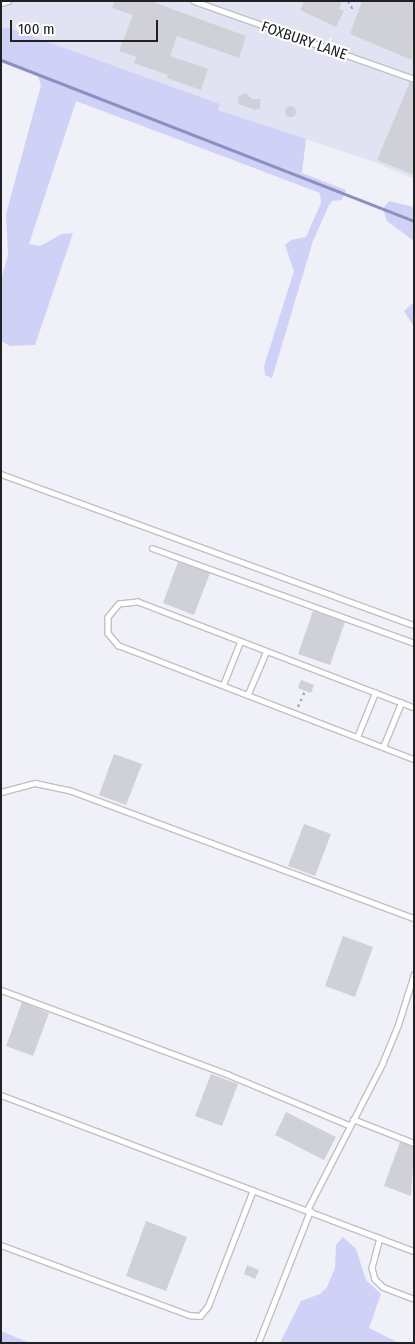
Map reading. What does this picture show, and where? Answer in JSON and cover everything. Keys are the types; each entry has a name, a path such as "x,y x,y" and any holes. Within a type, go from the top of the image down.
{"lane":[{"path":"1,3 8,1"},
{"name":"FOXBURY LANE","path":"194,1 413,77"},
{"path":"1,474 414,625"},
{"path":"152,548 414,643"},
{"path":"414,708 136,602 116,606 108,617 108,633 115,643 414,759"},
{"path":"223,685 240,642"},
{"path":"248,694 266,652"},
{"path":"357,737 375,693"},
{"path":"383,747 401,703"},
{"path":"1,792 35,783 69,790 414,918"},
{"path":"258,1343 309,1211 394,1035 414,974"},
{"path":"1,990 227,1074 350,1125"},
{"path":"1,1094 414,1252"},
{"path":"353,1119 414,1143"},
{"path":"1,1245 189,1315 200,1316 208,1306 253,1190"},
{"path":"380,1238 372,1268 375,1280 383,1287 412,1298"}],"path":[{"path":"348,1 353,10"},
{"path":"296,713 305,691"}],"shaded area":[{"path":"1,1 414,1 414,179 372,161 218,110 220,104 6,27 1,29"},
{"path":"6,27 220,104 218,110 306,139 302,173 346,190 342,200 332,201 329,205 313,241 272,378 265,375 264,366 294,271 285,245 291,240 306,237 321,203 320,193 76,101 29,244 40,246 62,234 73,233 35,345 10,346 1,341 1,280 8,255 6,214 41,85 37,74 1,60 1,29"},
{"path":"389,201 414,207 414,241 387,221 383,209"},
{"path":"414,302 414,327 404,311"},
{"path":"343,1237 356,1249 366,1280 381,1294 369,1328 399,1343 280,1343 301,1301 320,1294 327,1287 335,1268 336,1245"},
{"path":"1,1331 30,1343 1,1343"}],"building":[{"path":"115,1 150,1 246,36 239,58 177,36 170,56 208,69 201,90 167,78 168,75 134,63 137,57 119,51 133,15 112,8"},
{"path":"304,1 342,1 339,9 344,11 336,27 300,10"},
{"path":"362,1 414,1 412,60 350,34"},
{"path":"410,82 414,83 414,175 377,160"},
{"path":"245,93 252,99 261,99 260,108 255,110 239,104 238,97"},
{"path":"288,106 292,106 295,111 294,115 288,116 285,113 285,109"},
{"path":"178,562 210,573 194,615 163,603"},
{"path":"313,611 345,622 330,665 298,654"},
{"path":"301,680 314,685 311,693 298,688"},
{"path":"114,754 142,764 126,805 99,795"},
{"path":"304,824 331,834 315,876 288,866"},
{"path":"343,936 373,947 355,997 325,986"},
{"path":"22,1002 49,1013 33,1056 6,1046"},
{"path":"211,1074 238,1084 222,1126 195,1116"},
{"path":"286,1112 336,1137 324,1160 275,1135"},
{"path":"400,1142 414,1147 411,1196 384,1186"},
{"path":"146,1221 187,1237 166,1291 126,1276"},
{"path":"247,1265 259,1270 255,1279 244,1274"}],"waterway":[{"path":"1,60 414,221"}]}
